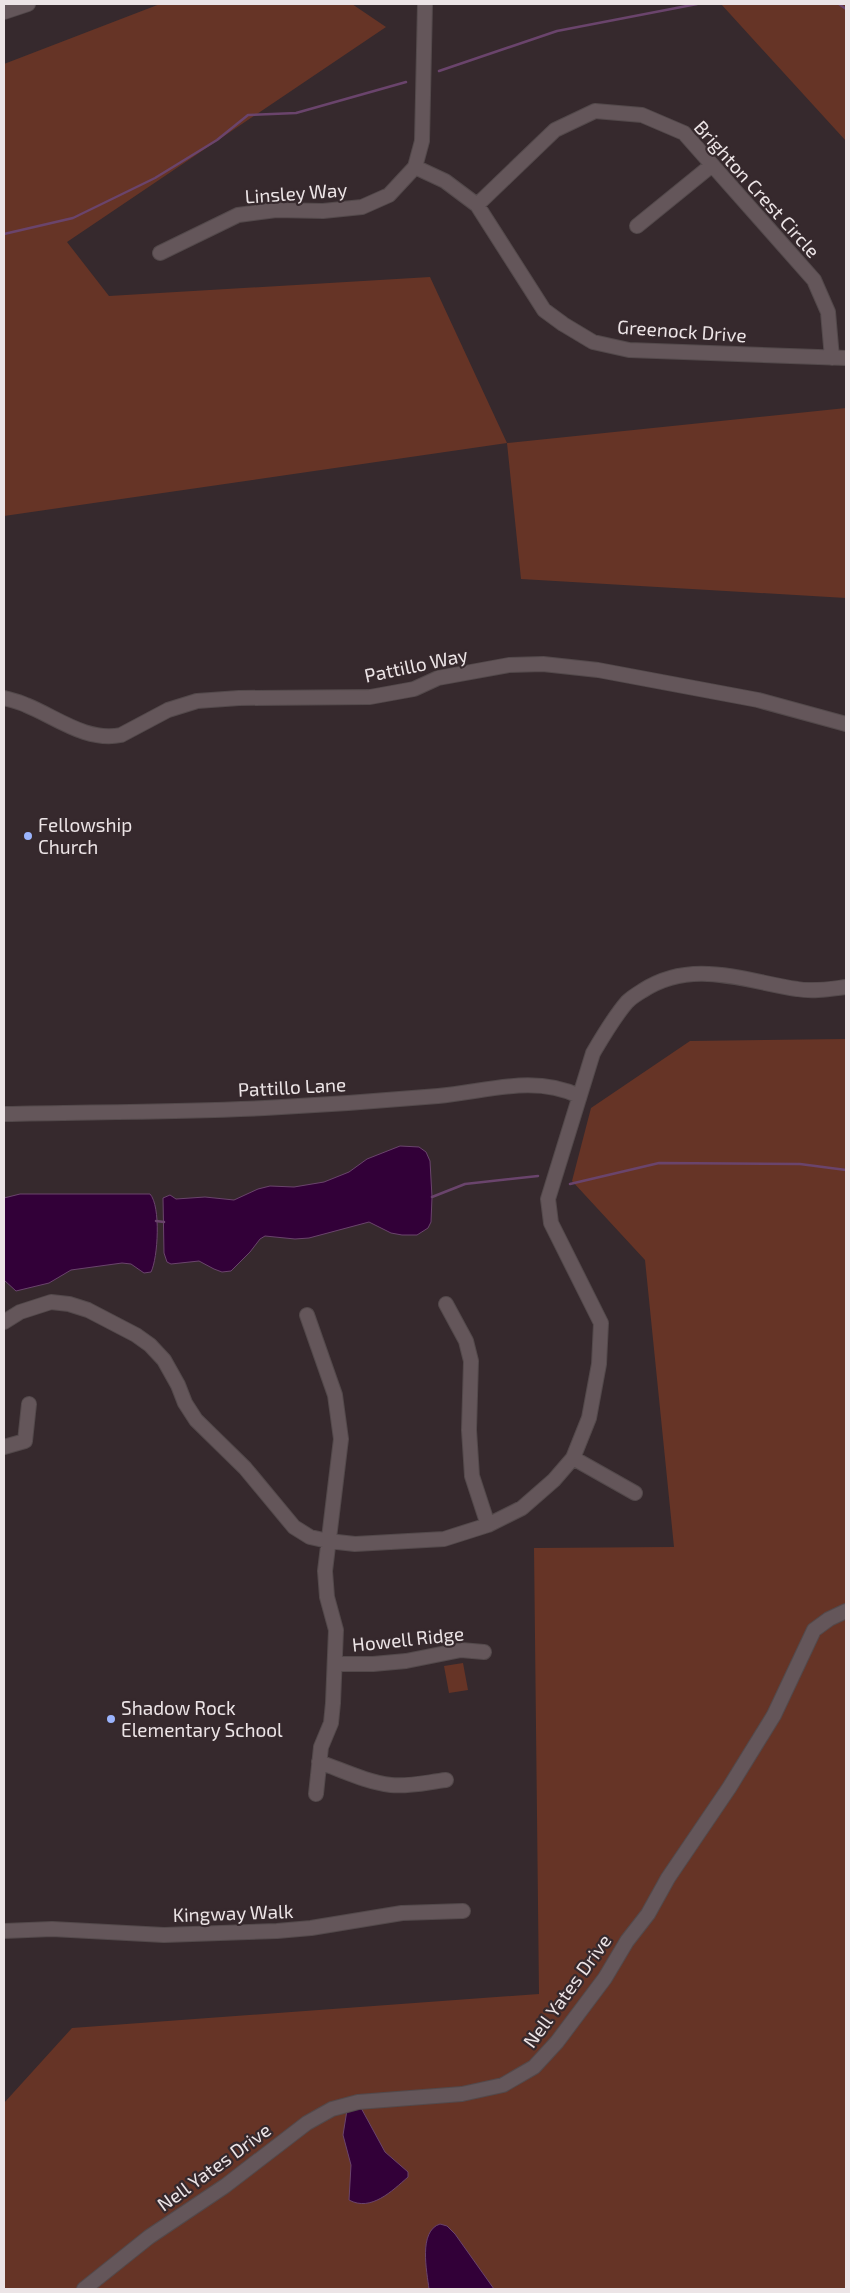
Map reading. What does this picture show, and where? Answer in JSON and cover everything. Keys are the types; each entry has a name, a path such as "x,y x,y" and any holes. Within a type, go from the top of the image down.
{"street":[{"path":"4,12 28,4"},
{"name":"Linsley Way","path":"160,253 238,215 276,210 323,211 362,207 389,195 414,167 422,141 425,4"},
{"name":"Brighton Crest Circle","path":"477,205 555,130 596,111 642,115 684,133 814,280 828,312 839,358"},
{"path":"638,226 712,165"},
{"name":"Greenock Drive","path":"414,167 445,181 477,205 544,310 562,324 593,342 629,350 839,358"},
{"name":"Pattillo Way","path":"4,698 27,705 58,722 94,735 110,737 121,735 188,702 239,698 370,697 414,689 438,678 509,665 543,664 598,670 750,698 846,724"},
{"path":"4,1322 20,1312 51,1302 68,1304 88,1310 136,1335 150,1345 164,1360 185,1403 196,1420 238,1462 294,1527 310,1537 355,1544 444,1539 488,1525 522,1508 554,1480 573,1458 589,1418 599,1364 601,1323 551,1222 548,1199 593,1053 628,1001 669,976 690,973 736,977 798,990 846,987"},
{"name":"Pattillo Lane","path":"4,1114 264,1108 441,1096 506,1086 538,1084 565,1089 579,1096"},
{"path":"446,1304 466,1341 471,1362 469,1430 472,1476 488,1525"},
{"path":"307,1315 335,1395 340,1420 341,1439 325,1571 327,1597 336,1630 336,1664 330,1724 321,1747 316,1794"},
{"path":"4,1447 25,1441 29,1404"},
{"path":"573,1458 635,1493"},
{"name":"Nell Yates Drive","path":"84,2289 149,2237 225,2186 307,2122 332,2109 358,2102 462,2094 503,2085 534,2067 557,2042 605,1978 627,1941 648,1914 668,1878 729,1788 774,1715 814,1630 829,1619 846,1611"},
{"name":"Howell Ridge","path":"336,1664 373,1664 406,1661 461,1650 484,1652"},
{"path":"319,1762 359,1777 390,1785 412,1785 446,1780"},
{"name":"Kingway Walk","path":"4,1931 60,1930 164,1935 276,1931 311,1928 402,1913 463,1911"}],"shaded area":[{"path":"160,4 352,4 386,27 67,242 109,296 430,277 507,443 4,516 4,64"},
{"path":"721,4 846,4 846,141"},
{"path":"846,408 846,598 521,579 507,443"},
{"path":"846,1039 846,2289 4,2289 4,2103 72,2028 539,1994 534,1548 674,1547 645,1260 572,1181 591,1108 690,1041"},
{"path":"400,1146 419,1147 426,1152 430,1161 431,1222 428,1228 417,1235 391,1233 369,1222 309,1238 295,1239 265,1236 231,1271 222,1272 199,1261 171,1264 167,1262 164,1253 163,1198 170,1195 176,1199 205,1197 234,1200 258,1189 270,1186 294,1187 324,1182 349,1172 367,1159"},
{"path":"20,1194 150,1194 156,1209 157,1220 157,1244 151,1272 144,1273 131,1264 122,1263 71,1270 49,1283 16,1291 4,1280 4,1198"},
{"path":"463,1663 468,1690 449,1693 444,1666"},
{"path":"360,2106 385,2152 408,2172 408,2177 388,2194 373,2202 365,2203 349,2200 351,2165 343,2135 347,2110"},
{"path":"440,2224 447,2226 455,2234 494,2289 429,2289 426,2243 433,2228"}],"waterway":[{"path":"439,71 557,31 697,4"},
{"path":"839,4 846,9"},
{"path":"4,234 73,218 155,178 217,140 248,115 296,113 406,82"},
{"path":"570,1184 659,1163 800,1164 846,1170"},
{"path":"432,1197 465,1184 538,1176"},
{"path":"156,1221 164,1222"}],"place":[{"name":"Fellowship Church","path":"28,836"},
{"name":"Shadow Rock Elementary School","path":"111,1719"}]}
